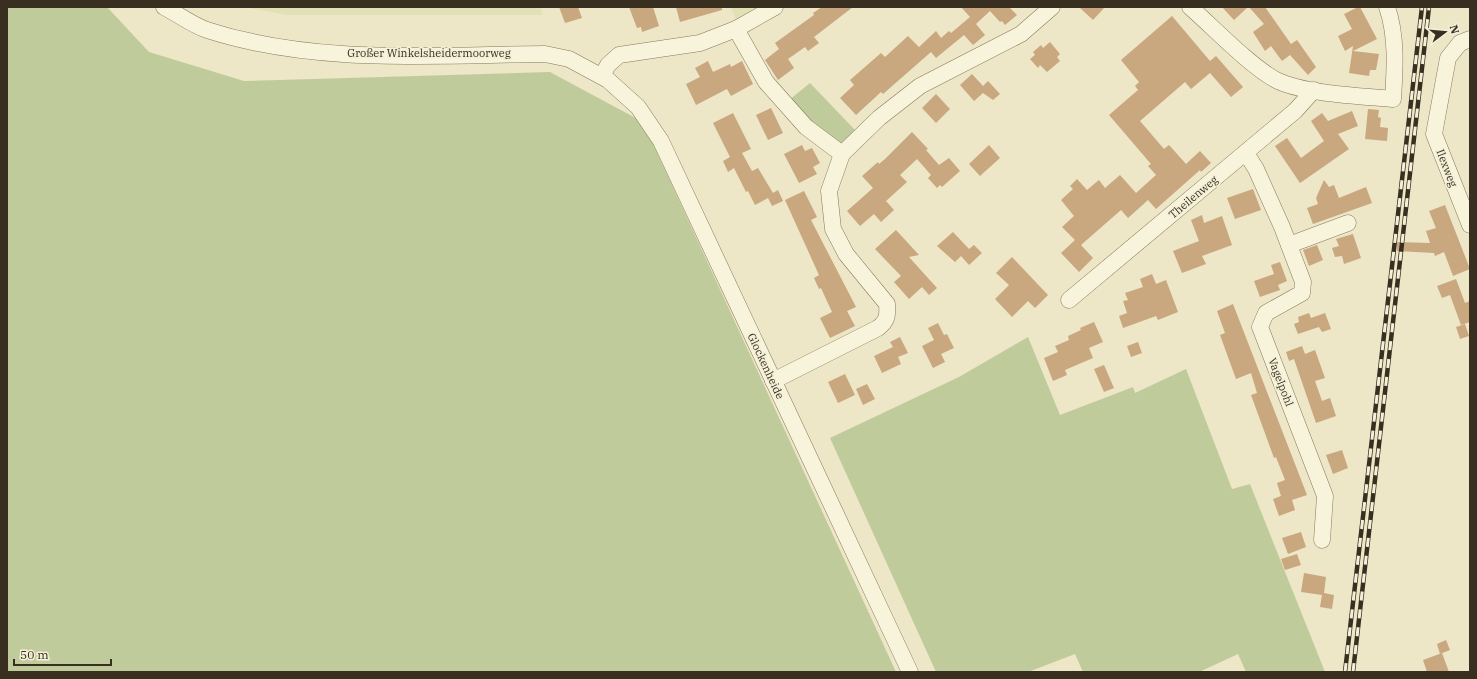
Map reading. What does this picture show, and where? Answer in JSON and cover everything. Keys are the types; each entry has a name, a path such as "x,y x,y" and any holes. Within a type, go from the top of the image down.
{"street":[{"name":"Großer Winkelsheidermoorweg","path":"164,7 205,30 270,47 374,55 545,54 569,60 602,76"},
{"path":"602,76 608,65 619,55 700,43 736,30 775,7"},
{"path":"773,381 878,328 885,322 888,314 887,304 846,254 833,229 829,191 842,154 879,118 920,86 1021,34 1052,7"},
{"path":"1190,7 1253,63 1277,80 1331,93 1393,99 1395,59 1392,25 1387,7"},
{"path":"736,30 766,82 806,127 842,154"},
{"name":"Ilexweg","path":"1470,39 1460,43 1448,58 1434,134 1465,196 1470,225"},
{"name":"Glockenheide","path":"602,76 638,107 661,141 910,672"},
{"name":"Theilenweg","path":"1069,300 1295,111 1314,90"},
{"name":"Vagelpohl","path":"1246,153 1256,168 1303,282 1302,293 1266,313 1260,327 1325,496 1322,540"},
{"path":"1289,245 1348,223"}],"shaded area":[{"path":"244,7 541,7 542,15 287,15"},
{"path":"731,7 757,7 736,20"}],"green space":[{"path":"7,7 107,7 149,52 244,81 550,72 643,122 896,672 7,672"},
{"path":"810,83 855,130 843,143 838,144 788,101"},
{"path":"1028,337 1060,415 1133,387 1135,393 1186,369 1232,489 1250,484 1325,672 1246,672 1238,654 1199,672 1083,672 1075,654 1028,672 936,672 830,438 959,377"}],"building":[{"path":"559,7 578,7 582,18 565,23"},
{"path":"629,7 653,7 659,26 642,32 641,27 637,28"},
{"path":"676,7 722,7 722,10 680,22"},
{"path":"822,7 853,7 814,37 819,43 808,51 805,47 788,59 794,68 778,80 765,60 779,49 775,43 814,15 813,13"},
{"path":"961,7 1009,7 1017,15 1005,25 1002,21 1000,22 990,11 976,24 985,35 973,45 964,35 936,58 931,52 883,94 881,92 856,115 840,98 854,85 850,80 881,53 885,57 908,36 919,47 936,31 941,38 949,31 951,33 970,17"},
{"path":"1079,7 1105,7 1093,20"},
{"path":"1222,7 1248,7 1234,20"},
{"path":"1249,7 1265,7 1291,44 1297,40 1316,67 1308,75 1290,55 1282,61 1271,46 1265,51 1253,32 1264,24"},
{"path":"1360,7 1377,39 1353,51 1379,54 1376,70 1370,70 1369,76 1349,73 1353,46 1345,51 1338,36 1352,29 1344,14"},
{"path":"1172,16 1210,61 1216,56 1243,87 1231,97 1210,73 1191,89 1185,82 1140,121 1164,149 1169,145 1186,164 1200,151 1211,163 1201,172 1200,170 1156,209 1148,200 1128,218 1121,210 1081,245 1093,258 1079,272 1061,253 1075,240 1062,227 1074,216 1061,200 1073,189 1070,186 1077,179 1087,190 1099,180 1105,188 1120,175 1136,193 1156,175 1148,166 1151,164 1109,115 1138,90 1135,86 1139,82 1121,60"},
{"path":"1050,42 1060,54 1057,57 1060,61 1047,72 1040,65 1038,68 1030,59 1035,55 1033,52 1041,45 1043,48"},
{"path":"708,61 713,72 730,64 731,67 742,61 753,84 731,96 727,89 696,105 686,84 700,77 695,68"},
{"path":"972,74 983,86 988,81 1000,94 993,100 983,93 974,101 960,85"},
{"path":"936,94 950,109 936,123 922,108"},
{"path":"771,108 783,133 768,140 756,115"},
{"path":"1368,109 1379,110 1378,117 1381,118 1380,127 1388,128 1387,141 1365,139"},
{"path":"1352,111 1358,126 1338,134 1349,149 1300,183 1275,146 1287,138 1301,158 1324,141 1311,121 1322,113 1328,121"},
{"path":"733,113 751,149 742,153 752,171 758,168 773,193 778,190 783,201 772,206 768,198 755,205 748,191 746,192 734,168 728,172 723,161 730,157 713,123"},
{"path":"912,132 928,149 926,150 939,165 949,158 960,171 942,187 940,185 937,188 928,178 931,175 917,159 900,175 907,182 886,201 894,210 881,222 874,214 860,226 847,211 873,188 862,176 878,162 879,164 885,159"},
{"path":"802,145 805,151 812,148 820,163 813,167 817,174 799,183 784,154"},
{"path":"989,145 1000,158 980,176 969,164"},
{"path":"1324,180 1329,187 1334,185 1339,198 1366,187 1372,203 1313,224 1307,208 1318,204 1316,198"},
{"path":"1253,189 1261,210 1235,219 1227,198"},
{"path":"804,191 817,217 811,220 856,307 847,311 855,326 830,338 820,318 832,312 821,288 819,289 814,278 819,275 785,200"},
{"path":"1445,205 1470,269 1453,276 1444,252 1435,256 1434,253 1397,251 1397,242 1430,243 1426,231 1436,228 1429,211"},
{"path":"1202,215 1204,223 1222,216 1232,245 1202,256 1206,264 1182,273 1173,251 1199,241 1191,220"},
{"path":"896,230 919,255 909,257 937,288 929,295 922,287 909,299 894,282 901,276 875,249"},
{"path":"953,232 969,249 974,245 982,253 969,265 961,256 955,262 937,246"},
{"path":"1353,234 1361,258 1344,264 1342,256 1335,257 1332,248 1339,246 1336,239"},
{"path":"1317,245 1323,260 1309,266 1303,250"},
{"path":"1012,257 1048,295 1035,308 1028,301 1012,317 995,299 1009,285 996,273"},
{"path":"1280,262 1287,281 1278,285 1280,290 1260,297 1254,281 1274,274 1271,265"},
{"path":"1152,274 1156,284 1166,280 1178,312 1158,320 1156,316 1123,328 1119,316 1127,313 1123,301 1128,300 1125,293 1143,287 1140,279"},
{"path":"1456,279 1465,303 1470,301 1470,322 1461,325 1450,295 1442,298 1437,286"},
{"path":"1233,304 1307,495 1292,500 1295,510 1279,516 1273,499 1281,496 1277,483 1285,480 1276,457 1274,458 1251,395 1257,393 1251,373 1236,379 1220,335 1225,333 1217,311"},
{"path":"1309,313 1311,318 1325,313 1331,329 1322,332 1319,327 1298,334 1294,324 1299,322 1298,317"},
{"path":"1094,322 1103,342 1089,348 1093,358 1065,370 1067,375 1053,381 1044,358 1058,352 1055,346 1069,340 1068,336 1081,330 1080,328"},
{"path":"938,323 944,335 947,334 954,348 941,354 945,362 933,368 922,346 934,340 928,328"},
{"path":"1465,324 1469,336 1460,339 1456,327"},
{"path":"900,337 908,353 898,357 901,364 882,373 874,356 893,347 890,342"},
{"path":"1138,342 1142,353 1131,357 1127,346"},
{"path":"1302,346 1305,354 1315,350 1325,378 1315,381 1322,401 1330,398 1336,416 1316,423 1294,359 1289,361 1286,352"},
{"path":"1104,365 1114,388 1104,392 1094,369"},
{"path":"845,374 855,395 838,403 828,382"},
{"path":"867,384 875,399 863,405 856,389"},
{"path":"1342,450 1348,468 1333,474 1326,455"},
{"path":"1301,532 1306,547 1288,554 1282,538"},
{"path":"1297,554 1301,565 1285,570 1281,559"},
{"path":"1304,573 1326,577 1324,593 1334,595 1332,609 1320,607 1322,595 1301,592"},
{"path":"1446,640 1450,650 1440,654 1437,644"},
{"path":"1442,653 1449,672 1427,672 1423,660"}],"railway":[{"path":"1345,672 1422,7"},
{"path":"1353,672 1429,7"}]}
